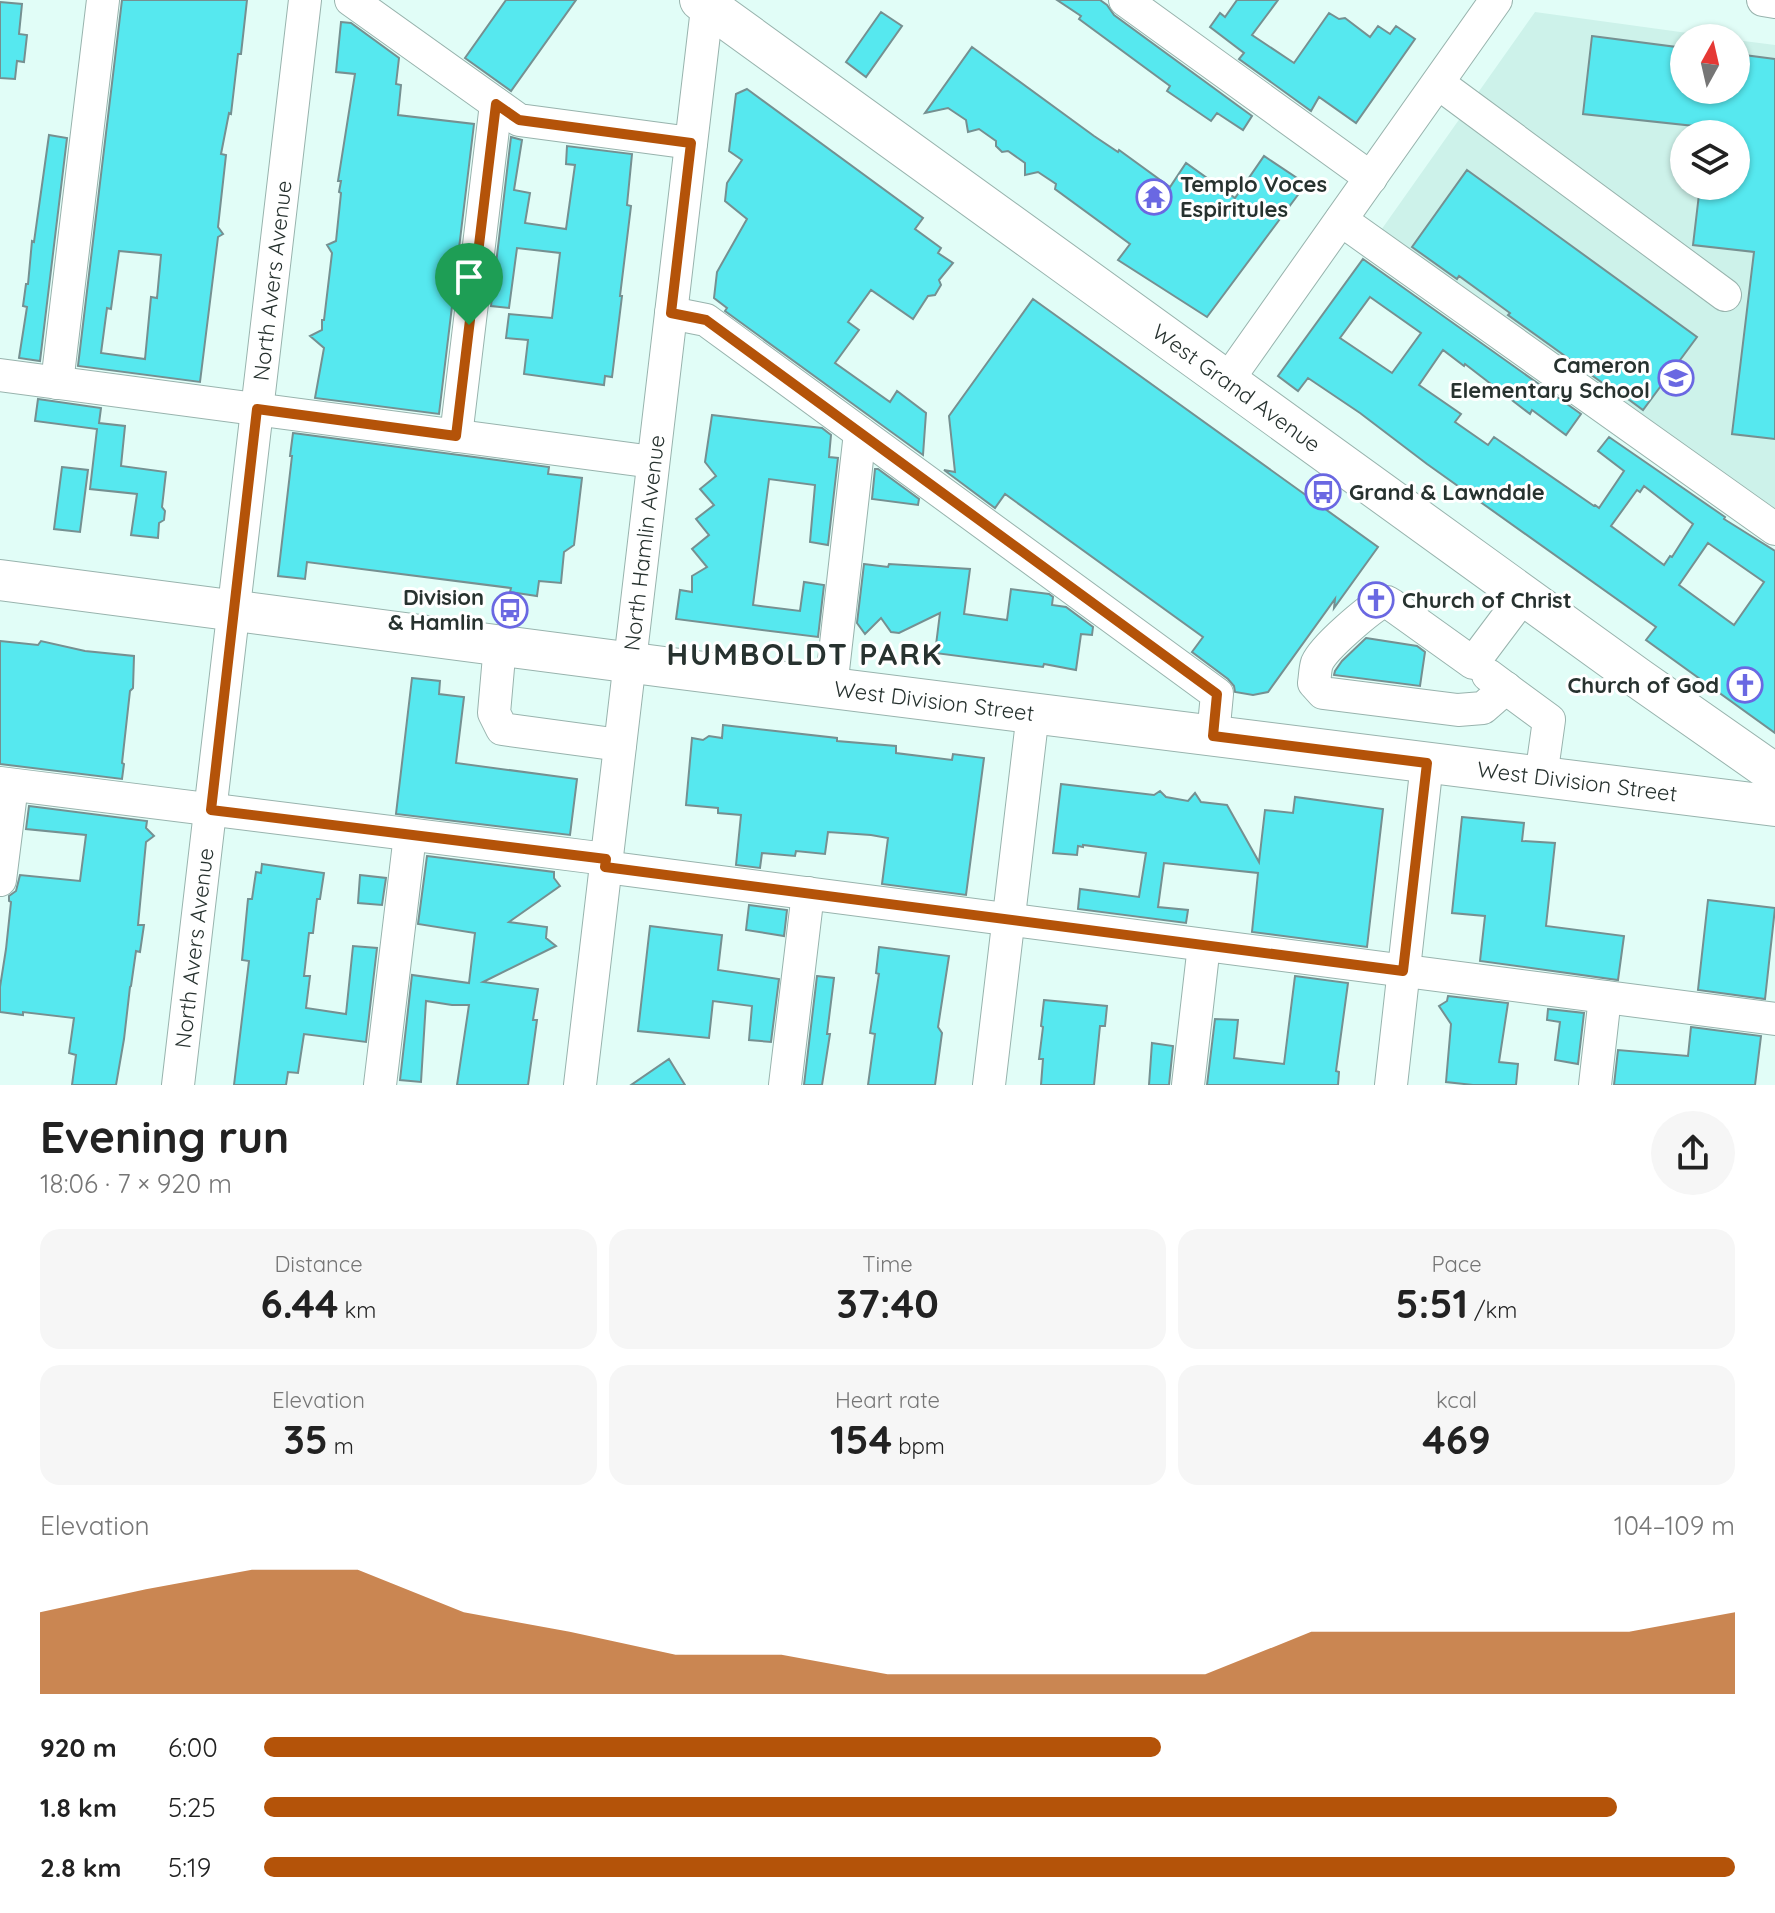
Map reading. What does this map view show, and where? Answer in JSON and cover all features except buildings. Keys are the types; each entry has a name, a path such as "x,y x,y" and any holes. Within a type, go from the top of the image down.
{"main road":[{"name":"West Grand Avenue","path":"705,2 1775,774"},
{"name":"West Division Street","path":"0,580 1775,806"}],"street":[{"path":"57,383 103,0"},
{"name":"North Avers Avenue","path":"178,1085 305,0"},
{"path":"351,0 519,120 691,143"},
{"path":"1125,0 1371,178"},
{"path":"1227,381 1496,0"},
{"path":"1763,0 1775,2"},
{"name":"North Hamlin Avenue","path":"580,1085 705,2"},
{"path":"1438,83 1725,295"},
{"path":"456,436 496,104"},
{"path":"1341,220 1775,529"},
{"path":"671,313 706,320 1217,694 1213,736"},
{"path":"0,375 653,462"},
{"path":"831,688 860,433"},
{"path":"1473,663 1524,595"},
{"path":"1506,688 1483,708 1458,710 1323,693 1314,683 1317,663 1338,638 1382,602 1387,602 1473,663 1549,720 1541,777"},
{"path":"500,645 494,713 502,729 620,745"},
{"path":"989,1085 1033,713"},
{"path":"1391,1085 1427,763"},
{"path":"0,880 6,784 410,835 1009,920 1775,1019"},
{"path":"380,1085 410,835"},
{"path":"785,1085 808,893"},
{"path":"1188,1085 1204,945"},
{"path":"1595,1085 1605,997"}],"shaded area":[{"name":"Cameron Elementary School","path":"1535,12 1670,31 1670,104 1750,104 1750,42 1775,45 1775,523 1379,233"}],"place":[{"name":"Templo Voces Espiritules","path":"1154,197"},
{"name":"Cameron Elementary School","path":"1676,378"},
{"name":"Grand & Lawndale","path":"1323,492"},
{"name":"Church of Christ","path":"1376,600"},
{"name":"Division & Hamlin","path":"510,610"},
{"name":"Church of God","path":"1745,685"}],"district":[{"name":"HUMBOLDT PARK","path":"805,654"}],"route":[{"path":"496,104 519,120 691,143 671,313 706,320 1217,694 1213,736 1427,763 1403,971 605,867 606,859 211,810 257,409 456,436 469,325 496,104"}]}
